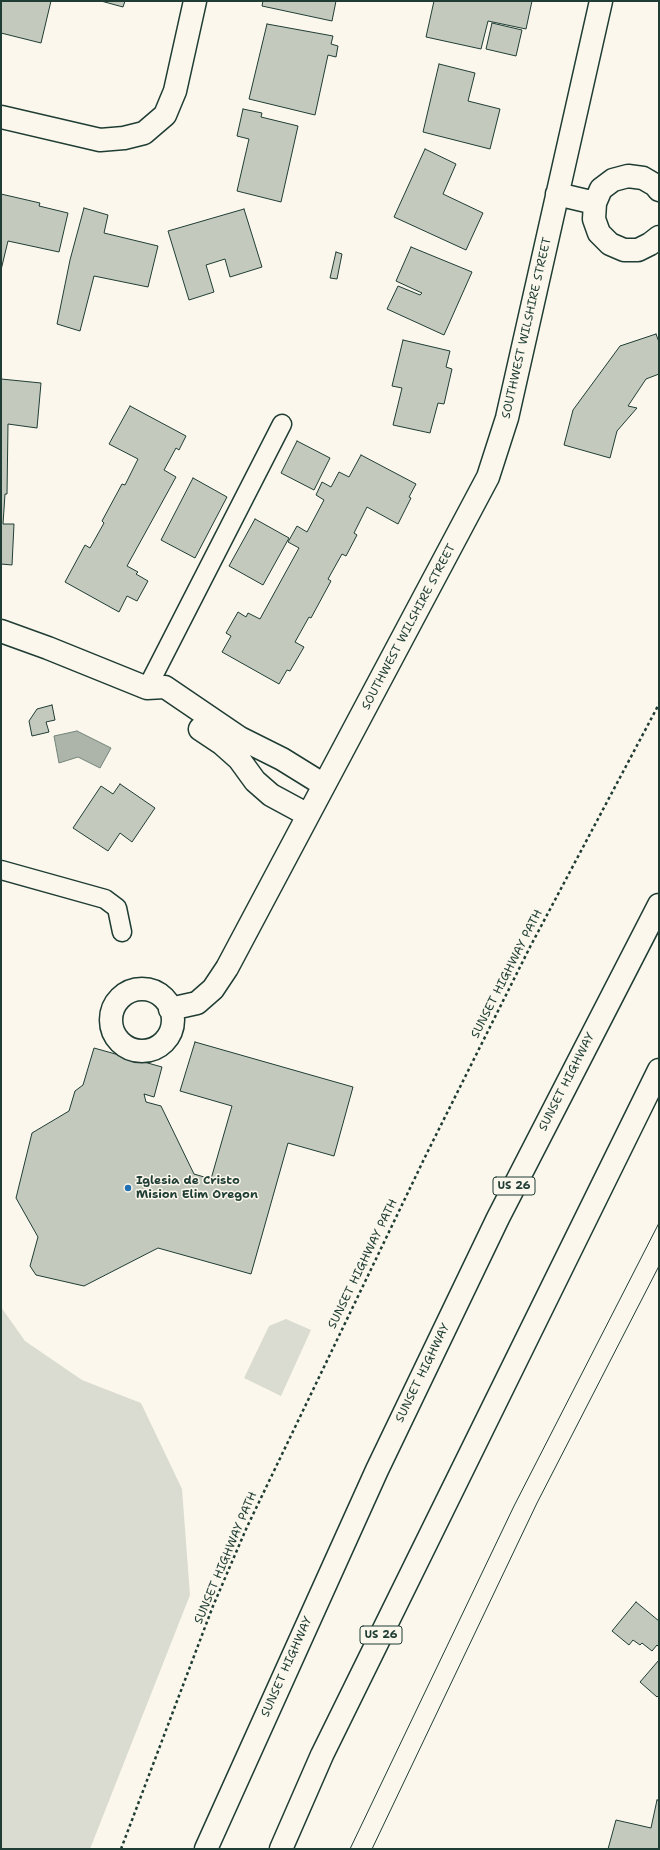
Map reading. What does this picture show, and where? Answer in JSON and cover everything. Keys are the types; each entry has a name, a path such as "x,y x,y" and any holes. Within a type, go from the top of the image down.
{"main road":[{"path":"1,117 100,140 124,138 144,133 165,115 175,91 196,1"},
{"name":"SOUTHWEST WILSHIRE STREET","path":"170,1009 197,1003 213,988 227,968 488,477 507,418 601,1"},
{"path":"659,190 655,185 643,178 628,176 613,180 602,190 595,203 594,219 599,233 610,244 624,250 638,250 650,244 659,237"},
{"path":"557,194 595,203"},
{"path":"1,631 48,648 147,688 165,687 240,738 282,759 324,786"},
{"path":"147,688 158,700 221,743 239,759 255,781 271,795 308,815"},
{"name":"SUNSET HIGHWAY","path":"206,1849 377,1470 498,1218 659,905"},
{"name":"US 26","path":"281,1849 322,1755 659,1070"}],"lane":[{"path":"147,688 282,424"},
{"path":"1,870 105,899 117,908 122,932"}],"path":[{"name":"SUNSET HIGHWAY PATH","path":"121,1849 213,1606 247,1527 426,1155 530,947 659,704"}],"shaded area":[{"path":"77,731 111,748 100,768 78,757 59,763 54,736"},
{"path":"1,1307 25,1341 82,1380 141,1403 182,1489 190,1595 90,1849 1,1849"},
{"path":"286,1319 311,1330 281,1396 244,1378 269,1326"}],"building":[{"path":"1,1 51,1 41,43 1,33"},
{"path":"101,1 125,1 123,7"},
{"path":"263,1 336,1 332,21 262,6"},
{"path":"434,1 532,1 526,29 488,21 481,49 426,37"},
{"path":"492,23 522,30 516,56 486,49"},
{"path":"267,24 333,36 331,44 338,46 336,57 328,55 315,115 249,99"},
{"path":"439,64 475,73 468,101 500,109 490,149 423,132"},
{"path":"243,109 262,113 261,117 298,126 281,202 237,191 249,139 237,136"},
{"path":"425,149 456,164 443,194 483,213 466,250 394,217"},
{"path":"1,194 40,203 39,206 68,213 59,252 8,241 1,270"},
{"path":"84,208 108,215 104,233 158,246 148,287 94,276 80,331 57,324 70,260"},
{"path":"244,209 262,267 230,277 225,259 206,265 214,292 189,300 168,231"},
{"path":"411,247 472,272 444,335 387,309 398,286 420,295 422,293 396,281"},
{"path":"336,252 342,254 337,279 330,278"},
{"path":"656,334 659,342 659,374 646,379 628,406 637,408 617,431 610,458 564,445 573,410 620,346"},
{"path":"403,340 450,351 446,367 452,369 444,404 438,403 430,433 393,425 402,388 392,386"},
{"path":"1,379 41,383 37,428 8,424 7,494 5,494 3,524 14,524 12,565 1,564"},
{"path":"130,406 186,436 179,450 176,448 164,470 176,477 127,566 138,572 136,574 148,581 137,601 127,596 119,612 65,582 85,545 90,548 104,523 102,521 122,484 125,485 138,459 109,444"},
{"path":"297,441 330,458 314,490 281,473"},
{"path":"361,455 416,484 409,497 411,498 398,524 367,507 354,533 357,535 346,556 342,554 328,579 331,581 311,618 309,617 295,642 304,647 290,671 287,670 279,684 222,652 231,636 226,633 238,612 246,617 248,613 260,619 299,548 288,542 297,526 307,532 324,500 316,495 322,482 331,487 339,472 349,477"},
{"path":"193,478 227,497 195,558 161,540"},
{"path":"255,519 289,538 263,585 229,566"},
{"path":"52,705 55,720 46,722 49,732 32,736 29,721 37,709"},
{"path":"120,784 155,808 132,842 120,833 108,851 73,828 101,786 113,794"},
{"path":"195,1042 353,1087 334,1156 288,1143 251,1274 158,1248 84,1286 36,1275 30,1266 38,1237 16,1198 32,1133 69,1111 75,1091 83,1085 94,1048 162,1067 154,1097 144,1094 146,1102 161,1106 194,1174 211,1179 232,1106 180,1091"},
{"path":"636,1602 659,1621 659,1647 657,1645 652,1651 642,1643 640,1645 633,1640 629,1645 612,1631"},
{"path":"659,1660 659,1695 657,1697 640,1682"},
{"path":"657,1800 659,1800 659,1849 608,1849 616,1820 651,1828"}],"tram line":[{"path":"350,1849 514,1506 659,1223"},
{"path":"372,1849 537,1503 659,1266"}],"place":[{"name":"Iglesia de Cristo Mision Elim Oregon","path":"128,1188"}]}
